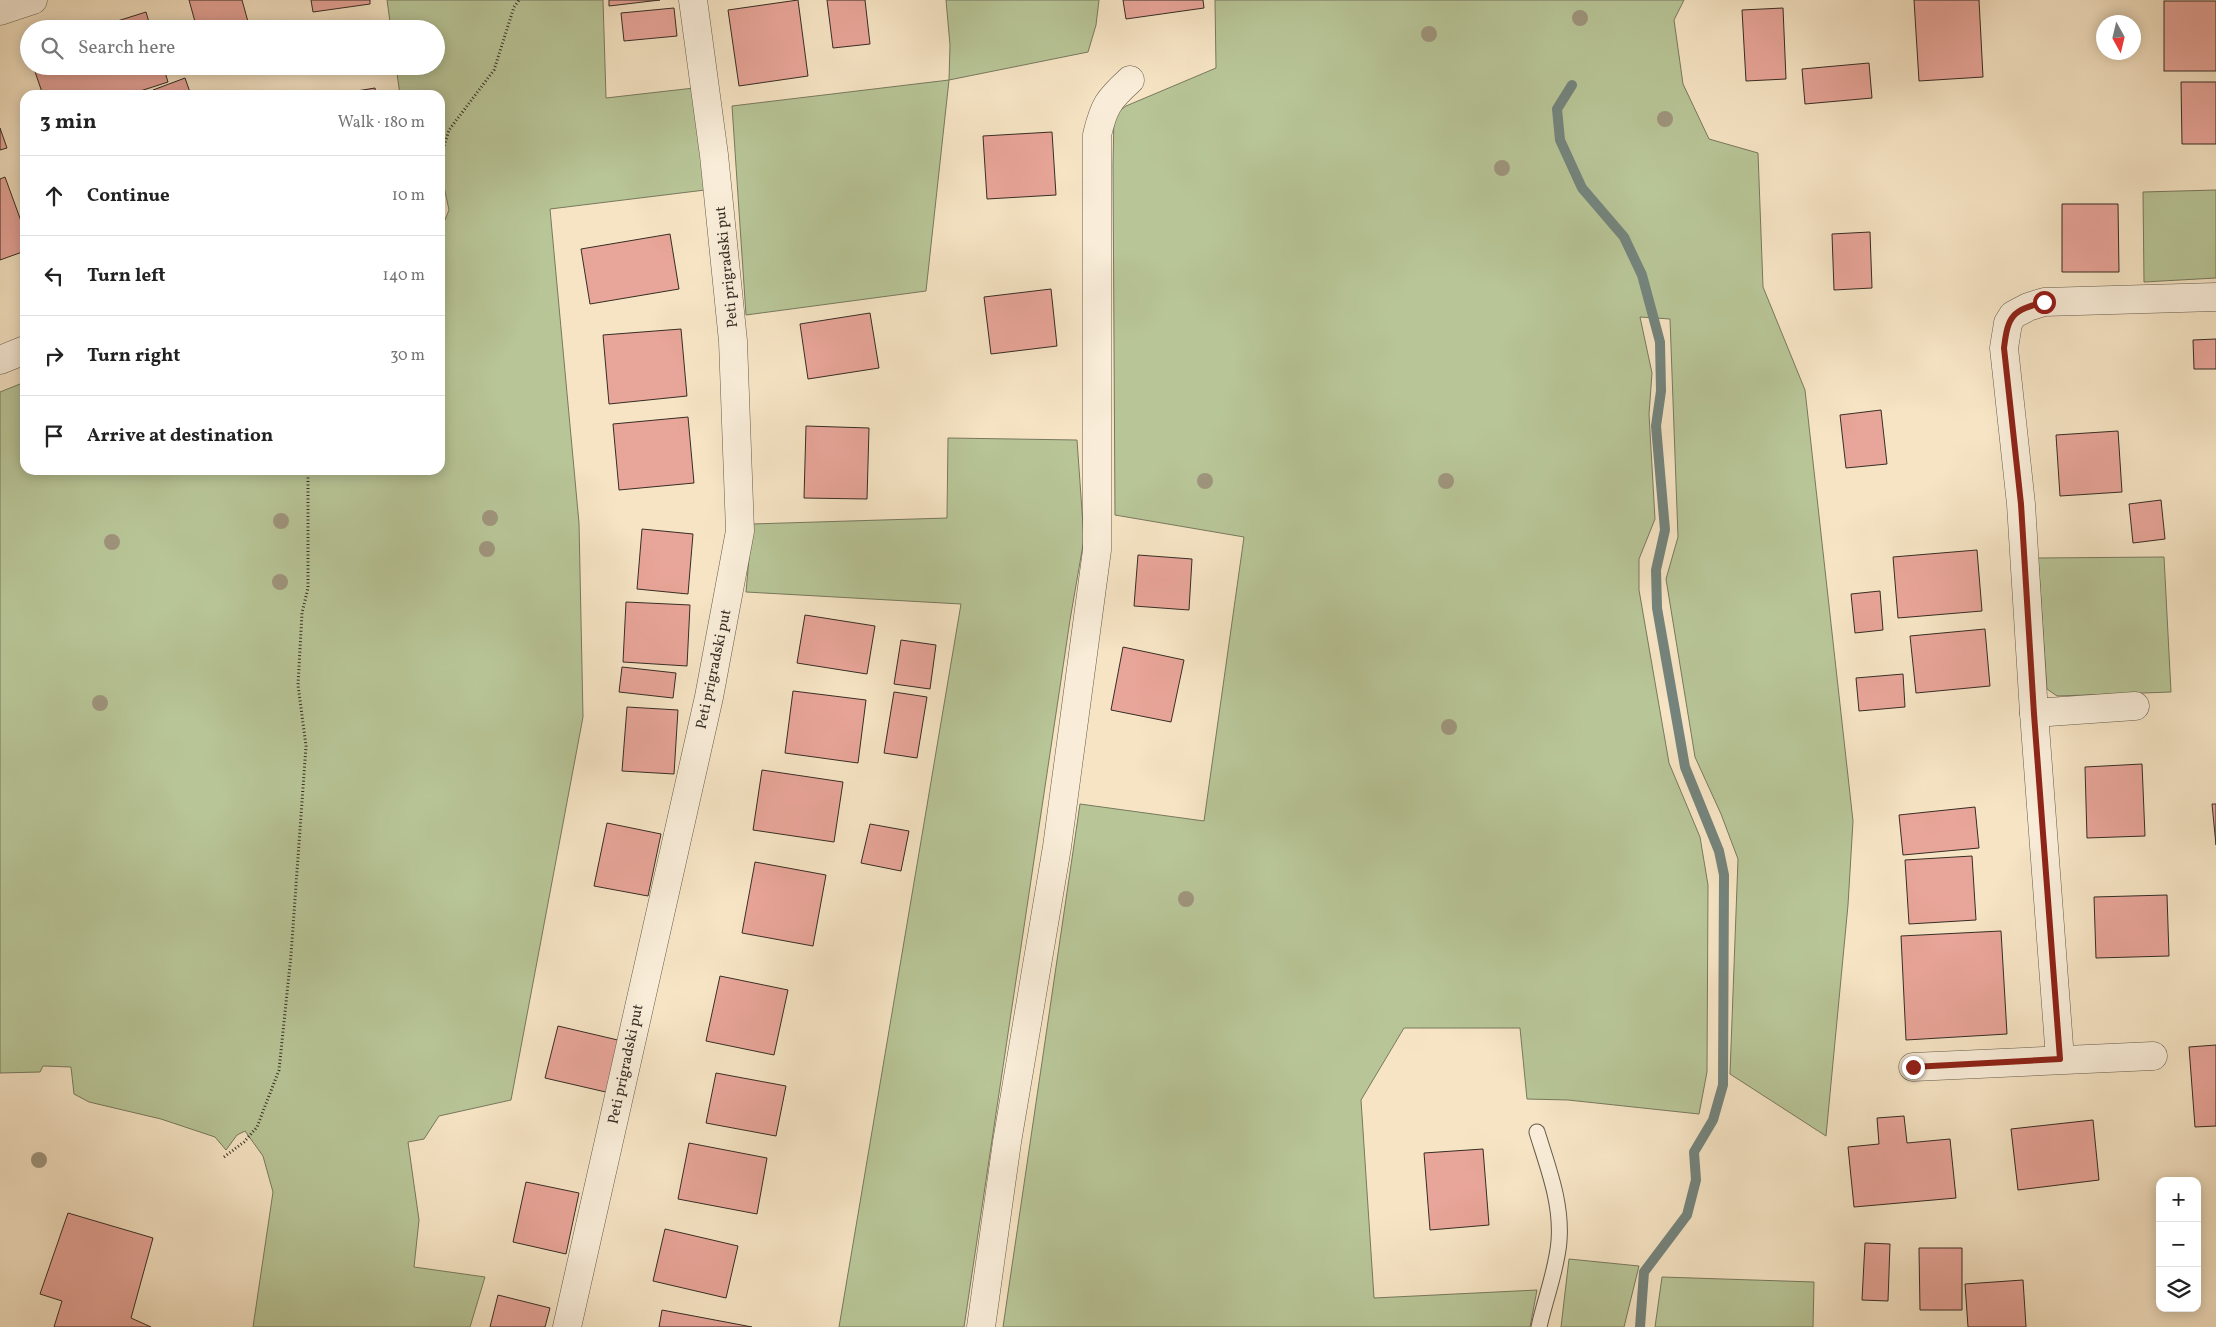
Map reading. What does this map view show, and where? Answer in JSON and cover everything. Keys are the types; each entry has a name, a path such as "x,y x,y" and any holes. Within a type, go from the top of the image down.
{"street":[{"path":"0,11 33,0"},
{"name":"Peti prigradski put","path":"567,1327 709,697 740,531 734,341 714,155 693,0"},
{"path":"981,1327 1008,1142 1057,847 1097,550 1097,135 1103,113 1110,98 1130,80"},
{"path":"2060,1059 2034,714 2021,504 2004,348 2008,323 2019,310 2044,302 2216,297"},
{"path":"0,360 20,352"},
{"path":"2034,714 2135,706"},
{"path":"1913,1067 2153,1056"}],"lane":[{"path":"1537,1132 1553,1182 1558,1211 1559,1242 1539,1327"}],"path":[{"path":"445,143 449,130 494,70 514,7 519,0"},
{"path":"224,1157 244,1142 256,1127 279,1070 291,955 306,746 298,685 302,612 308,588 308,475"}],"green space":[{"path":"387,0 603,0 606,98 694,88 705,190 550,209 579,523 583,717 511,1100 439,1116 424,1139 408,1142 419,1220 414,1267 485,1277 470,1327 253,1327 273,1192 263,1156 245,1131 237,1135 226,1150 215,1137 161,1119 89,1102 74,1094 71,1067 43,1066 40,1072 0,1073 0,392 20,384 20,475 445,475 445,220 449,210 445,191 445,90 399,90 397,75 445,75 445,20 390,20"},
{"path":"946,0 1099,0 1096,25 1088,52 949,80 950,45"},
{"path":"1215,0 1684,0 1674,20 1683,84 1709,139 1758,153 1763,287 1805,390 1853,821 1848,905 1826,1136 1730,1074 1738,859 1721,814 1695,757 1666,579 1678,537 1670,319 1640,317 1652,373 1649,414 1655,519 1639,559 1639,590 1669,763 1700,837 1708,885 1707,1072 1699,1114 1568,1100 1527,1099 1520,1028 1404,1028 1361,1100 1374,1298 1537,1290 1530,1327 1003,1327 1080,804 1204,821 1244,537 1115,515 1113,165 1114,115 1126,106 1216,68"},
{"path":"949,80 926,291 746,315 732,106"},
{"path":"2216,190 2216,278 2144,282 2143,192"},
{"path":"948,438 1077,440 1084,539 1070,620 964,1327 839,1327 961,604 746,592 752,524 947,518"},
{"path":"2164,557 2171,692 2057,696 2047,689 2038,558"},
{"path":"1569,1259 1639,1266 1624,1327 1561,1327"},
{"path":"1662,1277 1814,1282 1813,1327 1655,1327"}],"building":[{"path":"189,0 242,0 248,20 195,20"},
{"path":"311,0 370,0 370,4 313,12"},
{"path":"609,0 660,0 609,6"},
{"path":"798,0 808,76 739,86 728,10"},
{"path":"827,0 865,0 870,44 833,48"},
{"path":"1123,0 1203,0 1204,8 1126,19"},
{"path":"1914,0 1979,0 1983,77 1919,81"},
{"path":"2164,1 2216,1 2216,71 2164,71"},
{"path":"674,8 677,36 624,41 621,13"},
{"path":"1783,8 1786,79 1746,81 1742,10"},
{"path":"146,12 148,20 121,20"},
{"path":"1869,63 1872,98 1805,104 1802,69"},
{"path":"36,75 166,75 168,82 143,90 41,90"},
{"path":"185,78 189,90 153,90"},
{"path":"2181,82 2216,82 2216,144 2182,144"},
{"path":"0,128 7,148 0,150"},
{"path":"1052,132 1056,195 987,199 983,136"},
{"path":"5,177 20,218 20,253 0,260 0,179"},
{"path":"2062,204 2118,204 2119,272 2062,272"},
{"path":"1870,232 1872,288 1834,290 1832,234"},
{"path":"670,234 679,289 590,304 581,249"},
{"path":"1051,289 1057,346 991,354 984,297"},
{"path":"870,313 879,368 808,379 800,324"},
{"path":"681,329 687,396 609,404 603,335"},
{"path":"2216,339 2216,369 2194,369 2193,340"},
{"path":"1881,410 1887,464 1846,468 1840,415"},
{"path":"688,417 694,483 619,490 613,424"},
{"path":"806,426 869,428 867,499 804,498"},
{"path":"2118,431 2122,492 2060,496 2056,435"},
{"path":"2161,500 2165,539 2133,543 2129,504"},
{"path":"642,529 693,534 688,594 637,589"},
{"path":"1977,550 1982,611 1898,618 1893,557"},
{"path":"1138,555 1192,559 1189,610 1134,606"},
{"path":"1880,591 1883,630 1855,633 1851,594"},
{"path":"626,602 690,605 687,666 623,662"},
{"path":"805,615 875,626 867,674 797,663"},
{"path":"1985,629 1990,686 1916,693 1910,636"},
{"path":"901,640 936,645 930,689 894,684"},
{"path":"1123,647 1184,660 1171,722 1111,710"},
{"path":"622,667 676,673 673,698 619,692"},
{"path":"1903,674 1905,707 1859,711 1856,678"},
{"path":"793,691 866,700 858,763 785,753"},
{"path":"894,692 927,697 917,758 884,753"},
{"path":"627,707 678,710 674,774 622,771"},
{"path":"2142,764 2145,836 2087,838 2085,767"},
{"path":"762,770 843,782 834,842 753,830"},
{"path":"2212,804 2216,804 2216,845"},
{"path":"1975,807 1979,848 1903,855 1899,815"},
{"path":"607,823 661,834 648,896 594,886"},
{"path":"870,824 909,831 901,871 861,863"},
{"path":"1972,856 1976,920 1909,924 1905,860"},
{"path":"755,862 826,875 813,946 742,933"},
{"path":"2167,895 2169,956 2096,958 2094,897"},
{"path":"2001,931 2007,1034 1906,1040 1901,936"},
{"path":"720,976 788,990 774,1055 706,1041"},
{"path":"558,1026 622,1041 610,1093 545,1078"},
{"path":"2216,1045 2216,1126 2195,1127 2189,1047"},
{"path":"716,1073 786,1086 776,1136 706,1123"},
{"path":"1904,1116 1907,1143 1950,1139 1956,1198 1854,1207 1848,1147 1879,1144 1877,1118"},
{"path":"2093,1120 2099,1180 2018,1190 2011,1129"},
{"path":"689,1143 767,1158 757,1214 678,1199"},
{"path":"1483,1149 1489,1225 1430,1230 1424,1153"},
{"path":"526,1182 579,1193 566,1254 513,1242"},
{"path":"68,1213 153,1238 131,1318 151,1327 54,1327 62,1301 40,1294"},
{"path":"665,1229 738,1246 726,1298 653,1281"},
{"path":"1865,1243 1890,1244 1888,1301 1862,1300"},
{"path":"1919,1248 1962,1248 1962,1310 1920,1310"},
{"path":"2023,1280 2026,1327 1968,1327 1965,1284"},
{"path":"498,1295 550,1308 545,1327 490,1327"},
{"path":"662,1310 752,1327 659,1327"}],"waterway":[{"path":"1572,85 1557,109 1560,140 1582,188 1624,237 1642,275 1660,342 1661,391 1656,426 1665,530 1656,570 1657,608 1685,767 1719,851 1724,875 1723,1085 1713,1120 1694,1152 1696,1180 1687,1215 1644,1272 1640,1327"}],"route":[{"path":"1913,1067 2060,1059 2024,572 2021,504 2004,348 2008,323 2013,315 2019,310 2044,302"}]}
